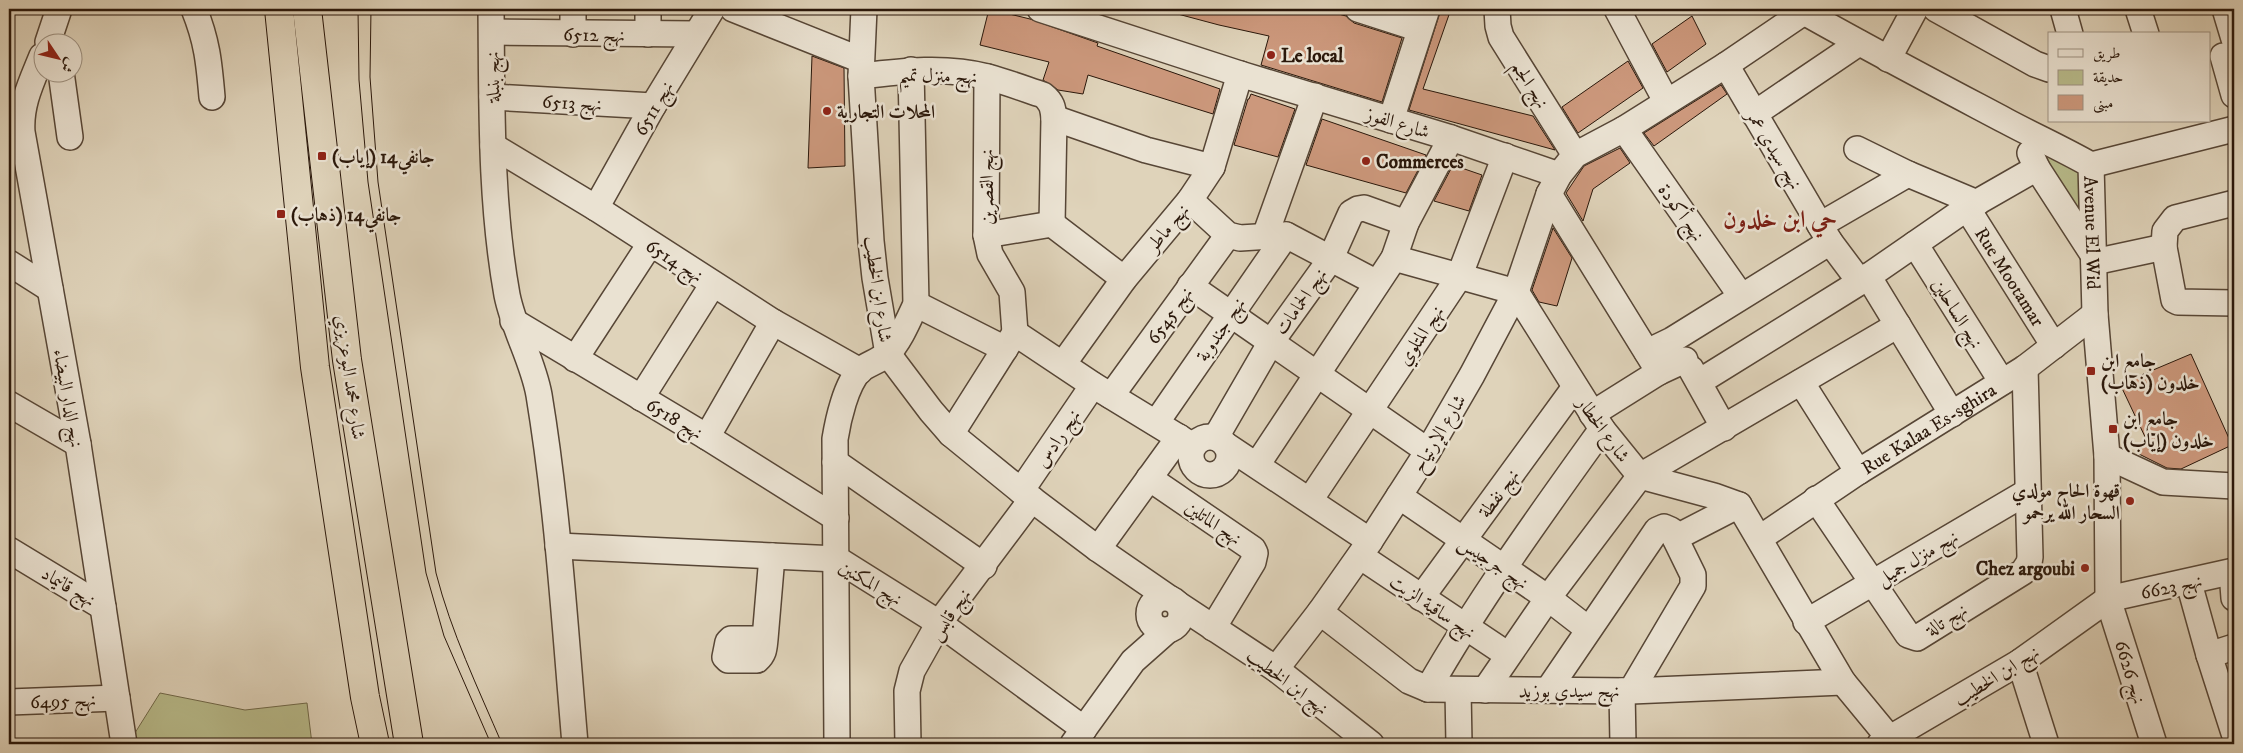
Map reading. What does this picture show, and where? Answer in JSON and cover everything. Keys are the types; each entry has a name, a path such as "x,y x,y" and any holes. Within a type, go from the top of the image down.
{"highway":[{"name":"شارع محمد البوعزيزي","path":"278,9 315,367 366,697 375,744"},
{"name":"شارع محمد البوعزيزي","path":"307,9 348,360 409,744"}],"street":[{"path":"194,9 203,30 209,53 212,97"},
{"path":"573,9 573,34"},
{"path":"648,9 648,34"},
{"name":"نهج 6511","path":"596,208 653,106 712,9"},
{"path":"733,9 861,68"},
{"name":"شارع ابن الخطيب","path":"864,9 861,68 875,278 888,354 951,434 1027,495 1136,576"},
{"name":"شارع الفوز","path":"1040,9 1077,14 1240,74 1505,156 1554,184"},
{"path":"1358,9 1424,19 1391,120"},
{"name":"نهج الجم","path":"1497,9 1501,37 1575,155"},
{"path":"1617,9 1666,101"},
{"path":"1888,59 1915,9"},
{"path":"1936,9 2035,64 2048,69"},
{"path":"2063,9 2069,32"},
{"path":"2138,9 2145,32"},
{"path":"2225,9 2225,51 2234,95"},
{"path":"1653,362 1554,184 1575,155 1624,128 1726,65 1804,10"},
{"name":"Avenue El Wid","path":"1804,10 1888,59 2018,128 2060,147 2091,165 2095,314 2106,456 2108,599"},
{"name":"نهج 6512","path":"491,20 573,34 696,34"},
{"name":"نهج بنبلة","path":"491,20 492,146 499,237 513,321 538,389 558,546 575,744"},
{"path":"1754,114 1859,43"},
{"name":"نهج سيدي عمر","path":"1726,65 1825,234 1864,279 1898,325 1952,414"},
{"name":"نهج منزل تميم","path":"861,68 951,71 987,77 1043,95 1053,107 1054,118"},
{"path":"837,744 835,462 837,425 848,390 860,371 888,354 907,324 916,304 911,70"},
{"name":"نهج ماطر","path":"1063,364 1124,279 1190,200 1212,167 1240,74"},
{"name":"نهج القصرين","path":"987,77 986,235 990,254 1012,292 1010,341"},
{"name":"نهج الدار البيضاء","path":"32,82 24,102 21,118 78,444 124,744"},
{"path":"62,82 70,137"},
{"name":"نهج جندوبة","path":"1156,423 1230,314 1275,236 1316,96"},
{"name":"نهج 6513","path":"492,97 653,106"},
{"path":"1052,224 1054,118 1146,150 1212,167"},
{"name":"نهج أكودة","path":"1624,128 1741,296"},
{"path":"2018,128 2037,168 2094,259 2164,246"},
{"path":"2091,165 2184,132 2234,130"},
{"path":"1257,464 1394,258 1406,223 1450,138"},
{"name":"نهج 6514","path":"492,146 596,208 773,322 860,371"},
{"name":"Rue Mootamar","path":"1857,149 1972,206 2054,346"},
{"name":"نهج المتلوي","path":"1310,500 1459,277 1505,156"},
{"path":"1699,382 1864,279 1972,206 2037,168"},
{"path":"1428,688 1463,627 1597,422 1653,362 1678,350 1741,296 1908,174"},
{"name":"شارع الإرتياح","path":"1276,669 1365,549 1428,452 1472,376 1516,292 1554,184"},
{"path":"1190,200 1228,235 1240,238 1275,236 1378,283"},
{"path":"2234,203 2175,218 2165,231 2164,246 2173,299 2178,302 2234,304"},
{"name":"نهج الحمامات","path":"1222,442 1272,342 1330,260 1351,213 1364,208 1406,223"},
{"path":"986,235 1052,224 1124,279"},
{"name":"نهج 6545","path":"1102,391 1190,286 1228,235"},
{"path":"576,359 650,244"},
{"name":"نهج الساحلين","path":"1915,244 2002,382"},
{"path":"1394,258 1516,292"},
{"path":"9,264 50,289"},
{"path":"641,398 713,284"},
{"path":"1190,286 1428,452"},
{"name":"شارع الخطار","path":"1516,292 1597,422 1640,476 1697,491 1739,505"},
{"path":"916,304 1063,364 1102,391 1186,442 1193,466 1203,474 1216,474 1227,465 1229,459 1222,442 1201,439 1186,442 1149,478 1098,549"},
{"name":"Rue Kalaa Es-sghira","path":"1760,538 1858,472 2025,368 2095,314"},
{"name":"نهج 6518","path":"513,321 707,436 836,518"},
{"path":"707,436 773,322"},
{"path":"1485,690 1548,598 1640,476 1898,325"},
{"path":"951,434 1010,341"},
{"path":"1678,350 1699,382 1724,428"},
{"path":"2025,368 2027,492"},
{"path":"1801,382 1858,472"},
{"name":"نهج نفطة","path":"1421,598 1575,387"},
{"name":"نهج رادس","path":"1027,495 1102,391"},
{"path":"9,404 78,444"},
{"name":"نهج ساقية الزيت","path":"1222,442 1310,500 1421,598 1508,655"},
{"path":"2106,456 2163,482 2234,486"},
{"path":"835,462 984,566"},
{"name":"نهج الماتلين","path":"1149,478 1253,549 1255,553 1253,562 1208,624"},
{"name":"نهج تالة","path":"1871,583 1908,635 1917,638 2022,572 2029,563 2027,492"},
{"name":"نهج منزل جميل","path":"1806,622 2027,492"},
{"name":"نهج قابس","path":"908,744 907,691 909,676 939,623 984,566 1027,495"},
{"name":"نهج جرجيس","path":"1399,496 1462,541 1548,598 1588,629"},
{"path":"1816,499 1871,583"},
{"path":"1675,538 1739,505 1760,538 1806,622 1843,682 1885,742"},
{"path":"1548,690 1657,530 1668,528 1675,538 1692,575 1693,586 1627,691 1623,744"},
{"name":"نهج المكنين","path":"558,546 836,559 939,623 1078,737"},
{"name":"نهج قانيماد","path":"9,550 103,607"},
{"path":"765,639 772,556"},
{"path":"2233,572 2234,598"},
{"name":"نهج 6623","path":"2108,599 2233,572"},
{"name":"نهج ابن الخطيب","path":"1136,576 1165,615 1208,624 1276,669 1371,744"},
{"path":"2189,583 2208,655 2234,733"},
{"name":"نهج ابن الخطيب","path":"1885,742 1915,736 2108,599"},
{"name":"نهج 6626","path":"2108,599 2154,744"},
{"name":"نهج سيدي بوزيد","path":"1320,612 1409,681 1428,688 1458,690 1627,691 1843,682"},
{"path":"1078,737 1165,615"},
{"path":"2208,655 2234,647"},
{"path":"2020,662 2046,744"},
{"path":"1458,690 1459,744"},
{"name":"نهج 6495","path":"9,702 117,698"}],"green space":[{"path":"2032,141 2083,174 2089,238"},
{"path":"160,693 245,710 307,703 312,744 128,744"},
{"path":"1113,742 1247,744 1103,744"}],"building":[{"path":"989,9 1030,19 1098,43 1097,46 1220,89 1213,114 1088,75 1083,94 1058,90 1043,80 1049,62 980,45"},
{"path":"1175,9 1320,9 1346,16 1354,23 1402,38 1382,102 1261,65 1269,36 1174,13"},
{"path":"1441,9 1451,9 1423,89 1533,116 1555,150 1409,110"},
{"path":"1692,16 1706,44 1667,72 1652,44"},
{"name":"المحلات التجارية","path":"812,56 844,68 845,166 808,168"},
{"path":"1628,61 1643,88 1578,133 1562,107"},
{"path":"1721,85 1727,94 1654,146 1644,133"},
{"path":"1251,94 1295,109 1278,157 1234,145"},
{"path":"1322,119 1426,155 1406,193 1306,165"},
{"path":"1620,148 1630,163 1593,189 1583,221 1566,193 1584,166"},
{"path":"1453,165 1482,175 1469,211 1434,201"},
{"path":"1553,228 1572,258 1557,306 1539,302 1532,290"},
{"path":"2191,354 2232,445 2181,469 2167,468 2139,454 2139,446 2147,441 2120,384"}],"tram line":[{"path":"358,9 359,80 368,182 426,573 444,636 491,744"},
{"path":"371,9 370,77 378,182 436,573 457,638 502,744"}],"place":[{"name":"Le local","path":"1271,55"},
{"name":"المحلات التجارية","path":"827,111"},
{"name":"جانفي14 (إياب)","path":"322,156"},
{"name":"Commerces","path":"1366,161"},
{"name":"جانفي14 (ذهاب)","path":"281,214"},
{"name":"جامع ابن خلدون (ذهاب)","path":"2091,371"},
{"name":"جامع ابن خلدون (إياب)","path":"2113,429"},
{"name":"قهوة الحاج مولدي السحار الله يرحمو","path":"2130,501"},
{"name":"Chez argoubi","path":"2085,568"}],"district":[{"name":"حي ابن خلدون","path":"1780,219"}]}
